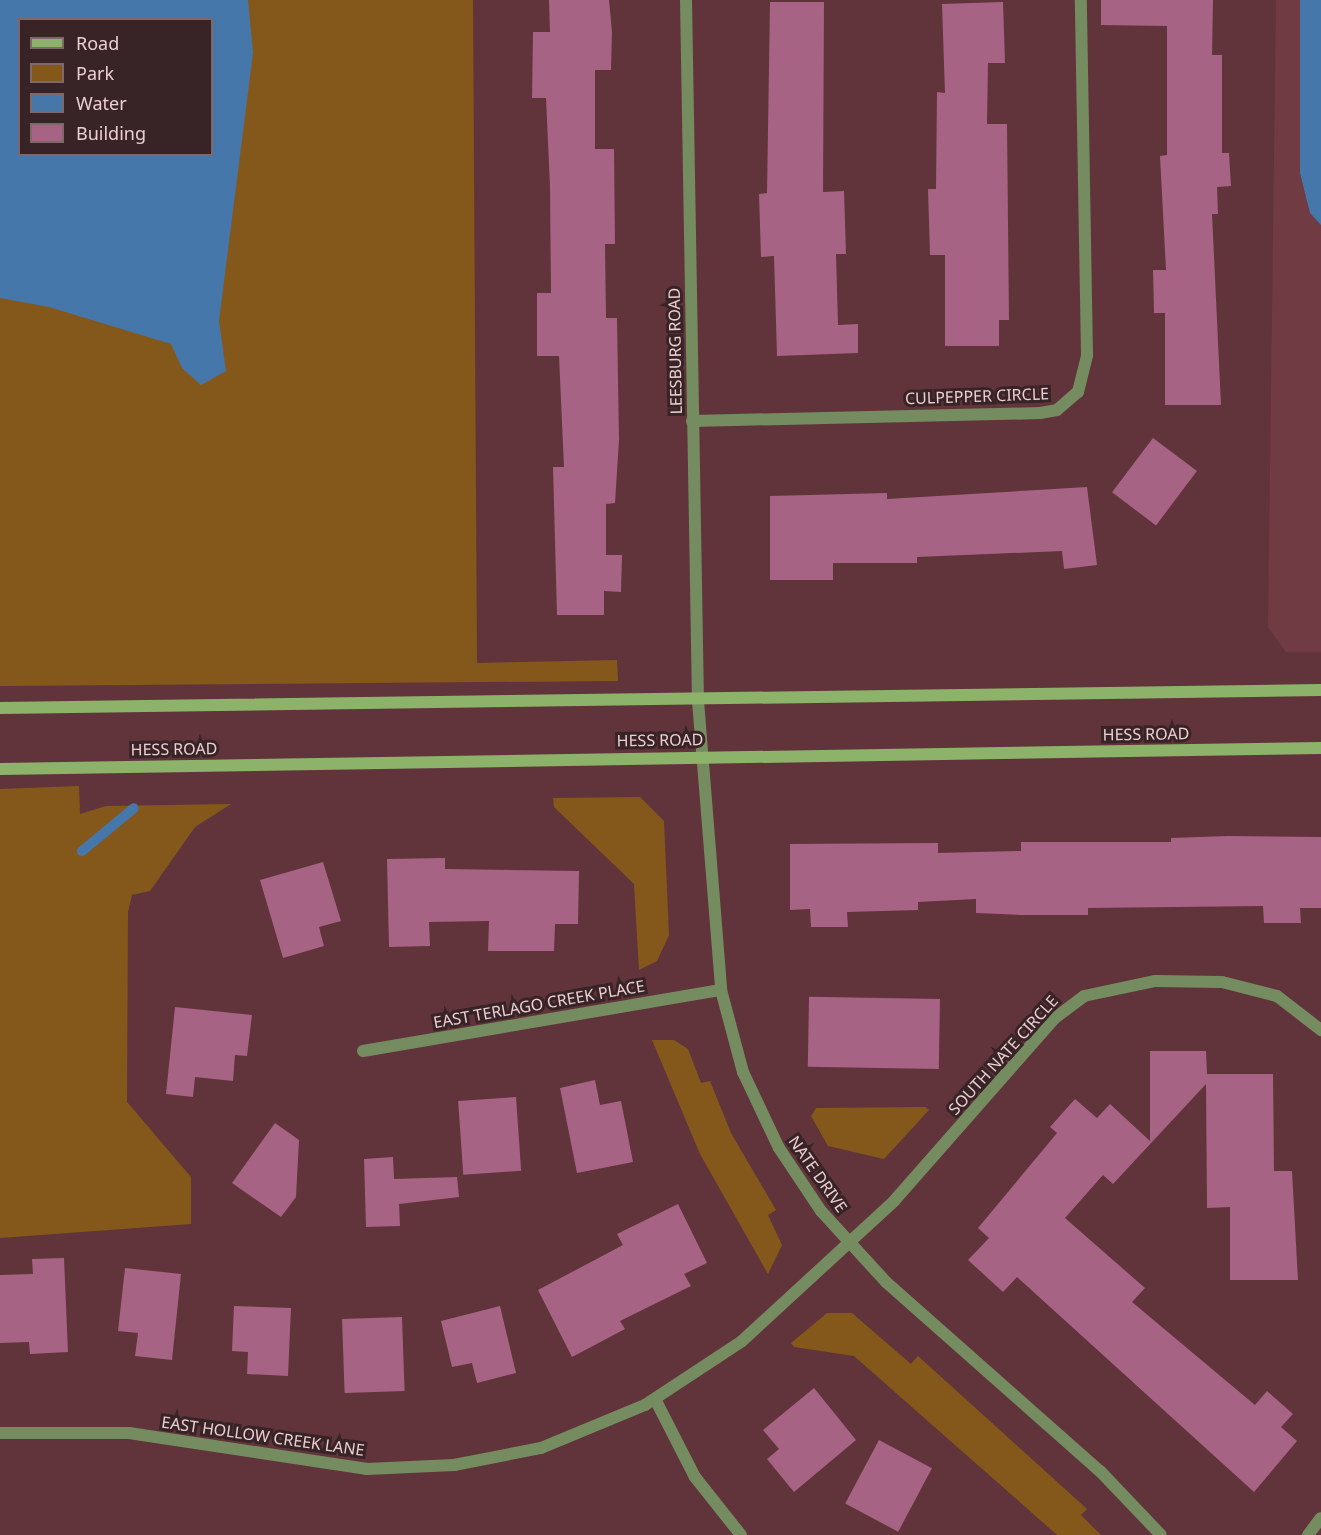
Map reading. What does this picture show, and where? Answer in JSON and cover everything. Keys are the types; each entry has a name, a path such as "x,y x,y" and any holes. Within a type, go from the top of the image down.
{"main road":[{"path":"0,708 698,701 1321,690"},
{"name":"HESS ROAD","path":"0,769 1321,748"}],"street":[{"name":"LEESBURG ROAD","path":"686,0 698,701"},
{"name":"CULPEPPER CIRCLE","path":"692,421 1040,413 1058,410 1078,392 1087,355 1081,0"},
{"name":"NATE DRIVE","path":"698,701 705,756 721,990 737,1053 762,1117 806,1191 849,1243 891,1288 1100,1471 1161,1535"},
{"name":"SOUTH NATE CIRCLE","path":"849,1243 911,1184 1055,1018 1084,996 1135,983 1222,982 1276,996 1321,1029"},
{"name":"EAST TERLAGO CREEK PLACE","path":"363,1051 721,990"},
{"name":"EAST HOLLOW CREEK LANE","path":"0,1433 122,1432 336,1466 396,1469 470,1463 541,1448 655,1400 742,1341 849,1243"},
{"path":"655,1400 695,1477 741,1535"},
{"path":"1308,1535 1321,1518"}],"shaded area":[{"path":"1276,0 1321,0 1321,652 1286,652 1268,627"}],"green space":[{"path":"0,0 473,0 477,663 617,660 618,681 0,686"},
{"path":"79,786 80,814 106,806 231,804 195,827 150,891 132,895 128,912 127,1102 191,1177 191,1224 0,1238 0,789"},
{"path":"640,797 664,821 669,935 657,961 639,970 634,884 554,807 553,798"},
{"path":"652,1040 674,1040 688,1049 701,1083 710,1081 731,1133 776,1210 768,1215 782,1245 768,1274 700,1154"},
{"path":"925,1107 929,1110 884,1159 828,1146 811,1116 816,1108"},
{"path":"827,1313 852,1313 911,1364 918,1356 1087,1509 1081,1515 1101,1535 1057,1535 854,1356 794,1347 791,1343"}],"water":[{"path":"0,0 248,0 253,53 219,321 226,371 201,385 182,368 171,344 49,307 0,298"},
{"path":"1300,0 1321,0 1321,225 1310,213 1300,173"}],"building":[{"path":"549,0 609,0 612,32 611,70 595,70 595,149 614,149 615,244 605,244 606,318 617,318 619,440 615,503 606,504 606,555 622,555 621,592 604,591 604,615 557,615 553,467 564,467 559,356 537,356 537,293 551,293 550,187 546,98 532,98 533,32 550,32"},
{"path":"1101,0 1213,0 1212,55 1222,55 1222,153 1229,153 1231,186 1217,187 1218,214 1212,214 1221,405 1165,405 1165,313 1154,313 1153,270 1166,270 1160,156 1167,155 1167,26 1101,25"},
{"path":"770,2 824,2 823,192 844,191 846,254 836,254 838,325 858,324 858,353 777,356 774,256 761,257 759,194 767,193"},
{"path":"1003,2 1005,63 988,63 987,124 1007,124 1009,320 999,320 999,346 945,346 945,255 930,255 928,189 936,189 937,92 945,93 942,4"},
{"path":"1153,438 1197,471 1156,525 1112,492"},
{"path":"1087,487 1097,565 1064,569 1062,551 917,557 917,563 833,563 833,580 770,580 770,496 887,493 887,499"},
{"path":"1321,837 1321,908 1300,908 1301,923 1264,923 1263,906 1088,908 1088,915 1021,915 976,913 976,899 918,902 918,910 847,912 848,927 811,927 810,909 790,910 790,844 938,843 938,853 1021,851 1021,842 1171,842 1171,838"},
{"path":"445,858 445,869 579,871 578,924 555,924 554,951 488,951 489,921 429,922 430,946 389,947 387,859"},
{"path":"323,862 341,921 319,927 324,946 283,958 260,880"},
{"path":"809,997 940,999 939,1069 808,1067"},
{"path":"175,1007 252,1015 247,1056 235,1055 233,1081 195,1077 193,1097 166,1094"},
{"path":"1150,1051 1206,1051 1207,1074 1273,1074 1274,1171 1292,1171 1298,1280 1230,1280 1230,1207 1207,1208 1206,1084 1113,1184 1103,1175 1065,1218 1145,1288 1132,1302 1255,1405 1267,1391 1293,1414 1281,1427 1297,1441 1254,1492 1017,1277 1003,1292 968,1260 989,1238 978,1228 1057,1133 1050,1127 1075,1099 1097,1118 1110,1104 1150,1141"},
{"path":"595,1080 600,1105 621,1101 633,1162 577,1173 560,1088"},
{"path":"516,1097 521,1171 463,1175 458,1101"},
{"path":"275,1123 299,1140 296,1197 281,1217 232,1183"},
{"path":"393,1157 394,1179 457,1177 459,1197 399,1204 400,1226 366,1227 364,1159"},
{"path":"678,1204 707,1263 684,1274 691,1286 620,1321 625,1329 572,1357 538,1290 623,1245 617,1234"},
{"path":"64,1258 68,1352 30,1354 29,1342 0,1343 0,1275 33,1274 32,1259"},
{"path":"125,1268 181,1274 172,1360 135,1356 138,1333 118,1331"},
{"path":"234,1306 291,1308 288,1376 247,1374 248,1352 232,1351"},
{"path":"500,1306 516,1373 477,1383 472,1363 452,1367 441,1321"},
{"path":"402,1317 405,1391 345,1393 342,1319"},
{"path":"814,1388 856,1440 794,1492 767,1459 779,1449 763,1430"},
{"path":"879,1440 932,1468 898,1532 845,1504"}],"waterway":[{"path":"82,851 134,808"}]}
